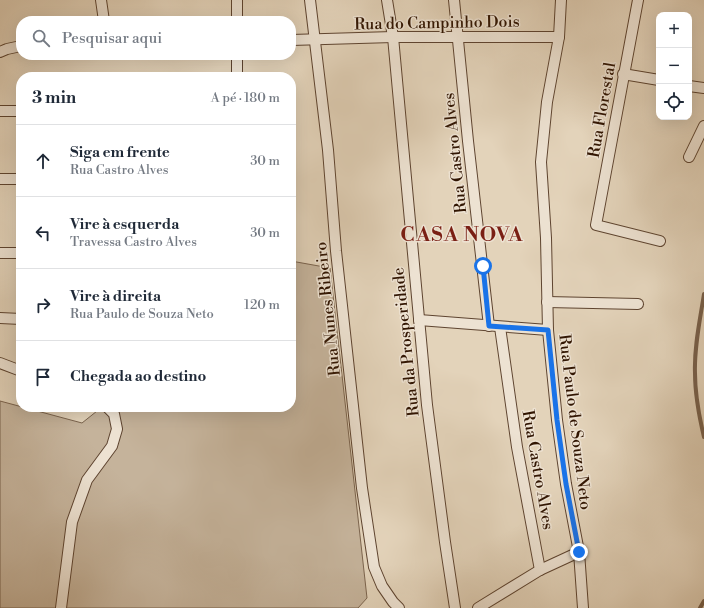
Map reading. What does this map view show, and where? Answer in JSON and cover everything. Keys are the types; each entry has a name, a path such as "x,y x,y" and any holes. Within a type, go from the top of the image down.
{"street":[{"path":"101,0 103,16"},
{"path":"237,0 237,16"},
{"name":"Rua Nunes Ribeiro","path":"310,0 328,150 336,251 364,504 374,567 382,586 399,608"},
{"name":"Rua da Prosperidade","path":"388,0 393,37 427,404 455,608"},
{"name":"Rua Castro Alves","path":"454,0 489,326"},
{"name":"Rua Paulo de Souza Neto","path":"561,0 559,37 547,102 542,162 546,238 548,330 557,420 566,484 579,552 583,608"},
{"name":"Rua Florestal","path":"638,0 596,225 660,241"},
{"name":"Rua do Campinho Dois","path":"296,40 457,36 559,37"},
{"path":"0,52 16,47"},
{"path":"237,60 237,72"},
{"path":"623,74 656,80"},
{"path":"692,86 704,88"},
{"path":"0,111 16,110"},
{"path":"688,157 704,126"},
{"path":"0,179 16,179"},
{"path":"0,253 16,252"},
{"path":"547,302 638,304"},
{"path":"0,318 16,319"},
{"path":"419,320 548,330"},
{"name":"Rua Castro Alves","path":"500,327 517,447 540,570"},
{"path":"0,363 16,369"},
{"path":"61,608 72,522 87,480 112,446 117,429 114,414 112,412"},
{"path":"478,608 540,570 579,552"}],"shaded area":[{"path":"296,262 330,268 367,598 358,608 0,608 0,401 16,405 16,412 41,412 82,423 96,412 296,412"}],"waterway":[{"path":"704,294 695,353 695,381 704,437"},
{"path":"700,608 704,601"}],"district":[{"name":"CASA NOVA","path":"462,235"}],"route":[{"path":"483,266 489,326 548,330 557,420 566,484 579,552"}]}
